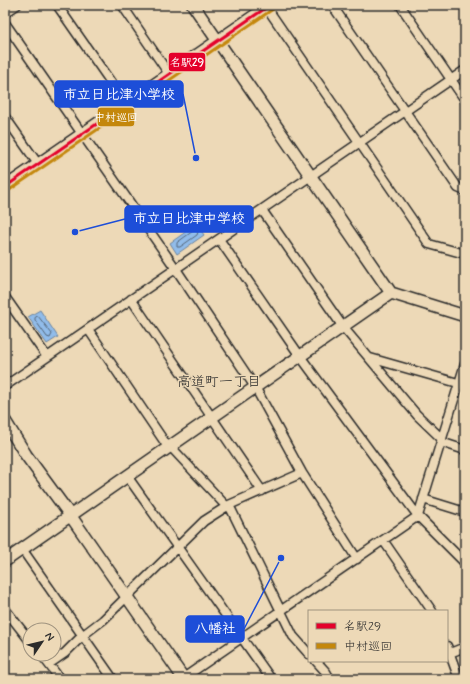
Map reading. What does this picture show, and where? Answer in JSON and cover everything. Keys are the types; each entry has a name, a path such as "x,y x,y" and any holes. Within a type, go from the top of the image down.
{"street":[{"path":"5,13 17,5"},
{"path":"57,5 126,104"},
{"path":"122,5 169,74"},
{"path":"193,5 391,293 465,316"},
{"path":"332,5 458,188 465,191"},
{"path":"400,5 465,100"},
{"path":"5,187 267,6 429,244 465,254"},
{"path":"5,23 176,269 255,387 302,473 357,559"},
{"path":"5,386 465,70"},
{"path":"5,116 38,164"},
{"path":"262,210 343,327 417,415 441,441 465,450"},
{"path":"219,239 300,356 418,516 465,563"},
{"path":"5,561 391,293"},
{"path":"5,297 47,357"},
{"path":"131,299 262,491"},
{"path":"88,329 169,447 228,506 293,636 308,653"},
{"path":"369,358 462,384"},
{"path":"5,421 26,455 70,515 183,679 418,516 441,441 462,384 465,364"},
{"path":"60,679 49,664 66,653 82,636 103,620 204,522 228,506 302,473"},
{"path":"127,476 271,679"},
{"path":"423,499 465,512"},
{"path":"383,540 431,610"},
{"path":"22,549 112,679"},
{"path":"5,609 22,631"},
{"path":"459,679 448,650 465,647"},
{"path":"317,662 330,679"}],"water":[{"path":"197,224 204,235 177,254 170,243"},
{"path":"40,310 58,337 47,344 28,317"}],"transit line":[{"name":"名駅29","path":"5,187 270,5"},
{"name":"中村巡回","path":"8,191 273,9"}],"place":[{"name":"市立日比津小学校","path":"196,158"},
{"name":"市立日比津中学校","path":"75,232"},
{"name":"八幡社","path":"281,558"}],"district":[{"name":"高道町一丁目","path":"219,381"}]}
